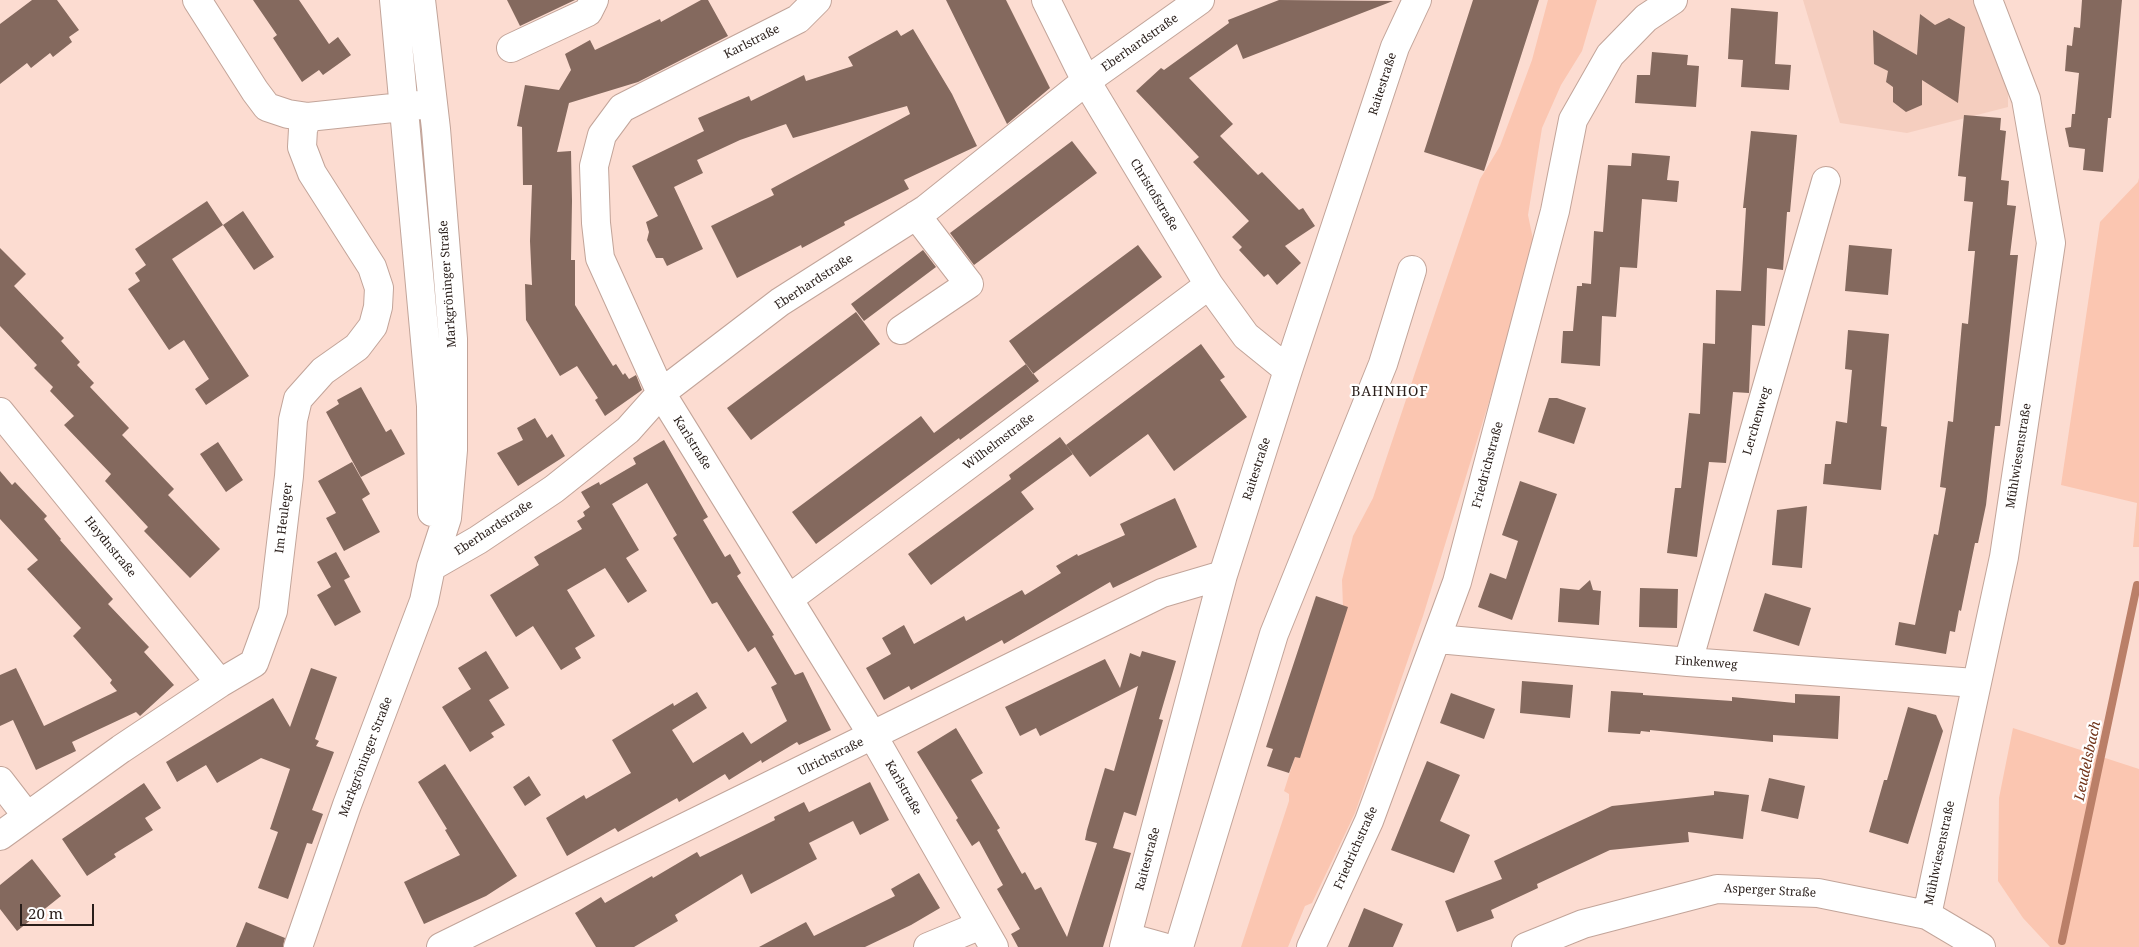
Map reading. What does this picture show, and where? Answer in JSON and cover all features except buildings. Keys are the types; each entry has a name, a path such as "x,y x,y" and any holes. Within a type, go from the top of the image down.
{"street":[{"path":"198,0 255,91 268,107 288,114 308,117 433,104"},
{"name":"Markgröninger Straße","path":"394,0 431,406 431,567"},
{"name":"Markgröninger Straße","path":"299,946 347,805 424,601 431,567 447,518 453,450 453,339 433,104 421,0"},
{"path":"511,48 588,12 594,0"},
{"name":"Karlstraße","path":"817,0 798,19 622,108 602,135 594,166 596,223 600,258 661,393 790,598 873,736 988,936"},
{"name":"Christofstraße","path":"1046,0 1086,82 1209,285 1246,336 1288,370"},
{"name":"Eberhardstraße","path":"431,567 478,540 554,489 628,430 661,393 780,302 916,215 1086,82 1200,0"},
{"name":"Raitestraße","path":"1126,942 1223,576 1288,370 1395,47 1417,0"},
{"name":"Friedrichstraße","path":"1311,947 1369,822 1438,639 1457,582 1554,211 1573,120 1610,55 1646,18 1673,0"},
{"name":"Mühlwiesenstraße","path":"1927,915 1975,683 2004,557 2051,243 2026,100 1988,0"},
{"name":"Im Heuleger","path":"0,836 121,749 220,683 254,664 273,611 289,476 293,420 298,399 323,371 357,347 373,326 378,307 378,288 372,267 312,173 302,147 303,129 308,117"},
{"name":"Lerchenweg","path":"1688,662 1826,181"},
{"path":"901,330 969,284 916,215"},
{"path":"1179,947 1274,634 1383,364 1412,270"},
{"name":"Wilhelmstraße","path":"790,598 1209,285"},
{"name":"Haydnstraße","path":"0,412 220,683"},
{"name":"Ulrichstraße","path":"441,947 1162,593 1223,576"},
{"name":"Finkenweg","path":"1438,639 1688,662 1975,683"},
{"path":"0,781 27,816"},
{"name":"Asperger Straße","path":"1526,947 1583,924 1717,889 1818,893 1927,915 1981,947"},
{"path":"928,947 988,936"},
{"path":"1126,942 1163,947"}],"shaded area":[{"path":"1548,0 1597,0 1582,51 1561,85 1542,128 1528,215 1533,239 1516,314 1423,616 1355,813 1312,903 1305,906 1288,947 1241,947 1289,801 1289,794 1284,791 1343,607 1342,580 1353,536 1373,498 1480,179 1500,146 1532,60"},
{"path":"1803,0 1978,0 2008,78 2008,107 1907,133 1840,123"},
{"path":"2139,178 2139,547 2133,547 2137,503 2061,485 2100,222 2138,182"},
{"path":"2013,728 2139,769 2139,947 2050,947 2023,918 1998,881 1999,798"}],"waterway":[{"name":"Leudelsbach","path":"2062,941 2137,585"}],"district":[{"name":"BAHNHOF","path":"1390,392"}]}
